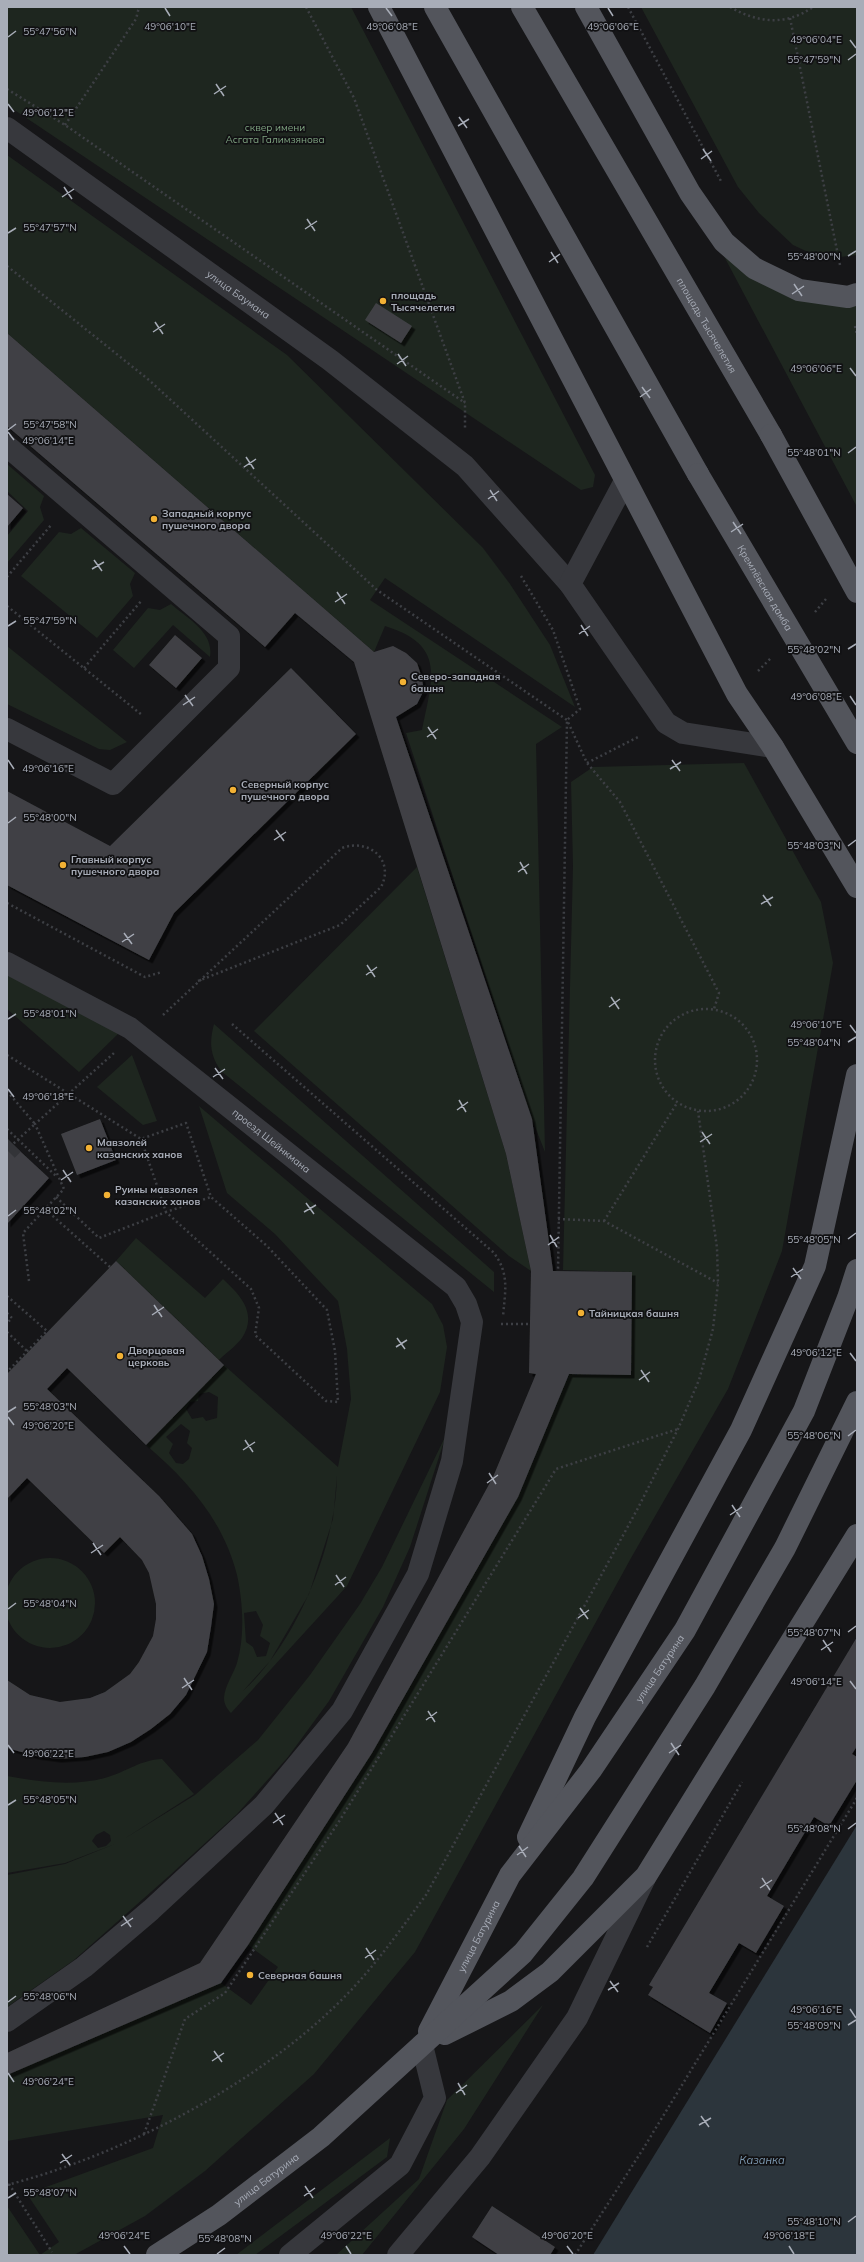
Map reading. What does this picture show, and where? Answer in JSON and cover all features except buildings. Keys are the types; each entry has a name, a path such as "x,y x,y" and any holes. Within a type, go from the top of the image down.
{"main road":[{"path":"379,7 737,694 773,747 857,887"},
{"name":"Кремлёвская дамба","path":"435,7 698,474 857,743"},
{"name":"площадь Тысячелетия","path":"522,7 771,435 857,592"},
{"path":"586,7 690,194 724,242 754,268 798,290 848,297 857,294"},
{"path":"510,1875 585,1717 741,1430 815,1266 857,1075"},
{"name":"улица Батурина","path":"422,2045 510,1875 591,1770 685,1630 804,1411 848,1298 857,1270"},
{"name":"улица Батурина","path":"157,2255 219,2215 321,2136 523,1954 583,1878 706,1686 785,1548 857,1402"},
{"path":"422,2045 511,2001 544,1976 646,1876 857,1535"}],"street":[{"name":"улица Баумана","path":"7,128 330,360 465,466 570,584 666,724 683,733 773,747"},
{"path":"7,446 229,636 230,668 113,784 7,729"},
{"path":"570,584 625,481"},
{"name":"проезд Шейнкмана","path":"7,963 130,1028 456,1287 466,1304 472,1322 452,1461 418,1574 342,1711 264,1805 151,1910 84,1967 7,2021"},
{"path":"398,2255 480,2158 577,2018 646,1876"},
{"path":"290,2255 400,2165 435,2098 422,2045"}],"path":[{"path":"65,125 136,19 139,7"},
{"path":"306,7 354,98 465,404 465,466"},
{"path":"628,7 725,189"},
{"path":"730,7 747,16 769,21 790,18 813,7"},
{"path":"790,18 841,273"},
{"path":"7,89 65,125 465,404"},
{"path":"7,266 149,380 376,590 567,720 587,763 620,802 719,993 714,1009"},
{"path":"7,577 72,502"},
{"path":"516,570 553,630 580,709 567,720 558,1271"},
{"path":"84,668 161,578"},
{"path":"7,606 164,732"},
{"path":"13,1144 139,1035 342,848 351,844 365,845 378,854 385,871 385,879 381,887 340,925 198,981"},
{"path":"7,903 145,977 162,972"},
{"path":"699,1009 714,1009 728,1013 740,1021 750,1032 756,1046 758,1061 756,1075 749,1088 734,1104 713,1111 698,1111 677,1103 666,1092 658,1079 654,1064 656,1049 662,1034 671,1022 684,1013 699,1009"},
{"path":"232,1024 493,1252 502,1262 506,1276 502,1324 530,1324"},
{"path":"7,1055 141,1138 166,1212 251,1289 258,1308 255,1335 326,1401 338,1402 335,1351 327,1310 267,1246 211,1197 186,1123 141,1138"},
{"path":"7,1091 36,1124 64,1189 23,1233 29,1281"},
{"path":"604,1221 677,1103"},
{"path":"52,2252 8,2184 72,2166 144,2135 198,2105 260,2066 308,2030 354,1988 392,1941 426,1895 638,1508 678,1429 699,1380 713,1329 718,1283 717,1248 698,1111"},
{"path":"7,1129 59,1179"},
{"path":"56,1197 99,1238 166,1212 211,1197"},
{"path":"45,1209 110,1267"},
{"path":"558,1219 604,1221 718,1283"},
{"path":"7,1296 47,1331 7,1372"},
{"path":"7,1313 12,1318 7,1323"},
{"path":"7,1332 28,1352"},
{"path":"144,2135 185,2019 225,1993 340,1820 556,1469 678,1429"},
{"path":"575,2255 643,2149 857,1798"}],"green space":[{"name":"сквер имени Асгата Галимзянова","path":"7,7 351,7 595,475 593,487 581,490 7,105"},
{"path":"641,7 857,7 857,255 823,259 793,245 759,213 738,187"},
{"path":"7,155 287,355 483,548 510,584 550,645 575,707 385,578 370,600 562,727 536,744 545,1152 532,1119 406,733 422,730 431,680 427,654 418,643 405,634 385,626 374,652 7,333"},
{"path":"717,243 842,306 857,306 857,507"},
{"path":"7,464 44,496 40,507 44,520 7,563 7,536 28,511 7,491"},
{"path":"81,528 135,573 130,584 133,596 97,638 21,576 59,532 71,534"},
{"path":"171,604 204,633 210,648 210,657 173,625 134,668 113,650 148,608 160,610"},
{"path":"7,646 127,742 110,750 99,749 7,704"},
{"path":"744,763 821,902 833,963 782,1251 728,1389 631,1558 415,1952 314,2074 205,2171 145,2216 74,2255 40,2255 59,2242 27,2194 153,2148 163,2115 7,2141 7,2075 221,1983 251,2005 278,1967 248,1945 372,1753 518,1497 569,1374 631,1375 632,1272 563,1270 573,866 571,782 593,767"},
{"path":"417,867 506,1154 531,1271 509,1256 254,1031"},
{"path":"7,970 120,1032 79,1072 7,1009"},
{"path":"214,1024 494,1272 494,1292 221,1071 215,1060 211,1043"},
{"path":"132,1055 157,1121 143,1125 97,1087"},
{"path":"199,1106 432,1304 443,1325 447,1347 440,1392 347,1586 231,1713 226,1706 224,1698 229,1680 240,1653 242,1608 237,1575 231,1555 213,1519 190,1487 146,1445 224,1365 338,1467 351,1399 347,1349 338,1301 275,1234 227,1193","holes":["209,1392 218,1397 217,1418 206,1421 203,1417 192,1419 186,1409 190,1402 198,1401 199,1394","181,1424 190,1431 187,1443 192,1448 189,1459 183,1464 176,1463 169,1453 173,1444 166,1437","334,1508 333,1519 330,1527","330,1527 321,1563 310,1591","307,1598 296,1621 280,1647 271,1658","256,1611 263,1625 260,1636 270,1643 266,1656 257,1657 253,1647 246,1642 244,1613"]},
{"path":"136,1238 205,1298 223,1279 241,1298 248,1313 246,1329 240,1341 219,1360 116,1261"},
{"path":"446,1435 410,1547 383,1607 329,1701 288,1757 237,1814 169,1876 74,1960 7,2007 7,1875 65,1864 115,1844 65,1863 7,1873 7,1776 44,1782 83,1782 115,1775 147,1761 162,1759 194,1794 124,1839 195,1795 258,1740 310,1675 360,1604 382,1567","holes":["104,1831 110,1835 111,1841 106,1846 98,1848 92,1841 96,1835"]},
{"path":"50,1558 67,1561 82,1571 92,1586 95,1603 92,1620 82,1635 67,1645 50,1648 33,1645 18,1635 8,1620 5,1603 8,1586 18,1571 33,1561"},
{"path":"543,2005 464,2129 362,2255 336,2255 419,2179 447,2100"},
{"path":"390,2138 387,2157 255,2255 236,2255"},
{"path":"7,2206 40,2255 7,2255"}],"water":[{"name":"Казанка","path":"857,1825 857,2255 593,2255"}],"tunnel":[{"path":"7,1150 13,1144"}],"place":[{"name":"площадь Тысячелетия","path":"383,301"},
{"name":"Западный корпус пушечного двора","path":"154,519"},
{"name":"Северо-западная башня","path":"403,682"},
{"name":"Северный корпус пушечного двора","path":"233,790"},
{"name":"Главный корпус пушечного двора","path":"63,865"},
{"name":"Мавзолей казанских ханов","path":"89,1148"},
{"name":"Руины мавзолея казанских ханов","path":"107,1195"},
{"name":"Тайницкая башня","path":"581,1313"},
{"name":"Дворцовая церковь","path":"120,1356"},
{"name":"Северная башня","path":"250,1975"}]}
